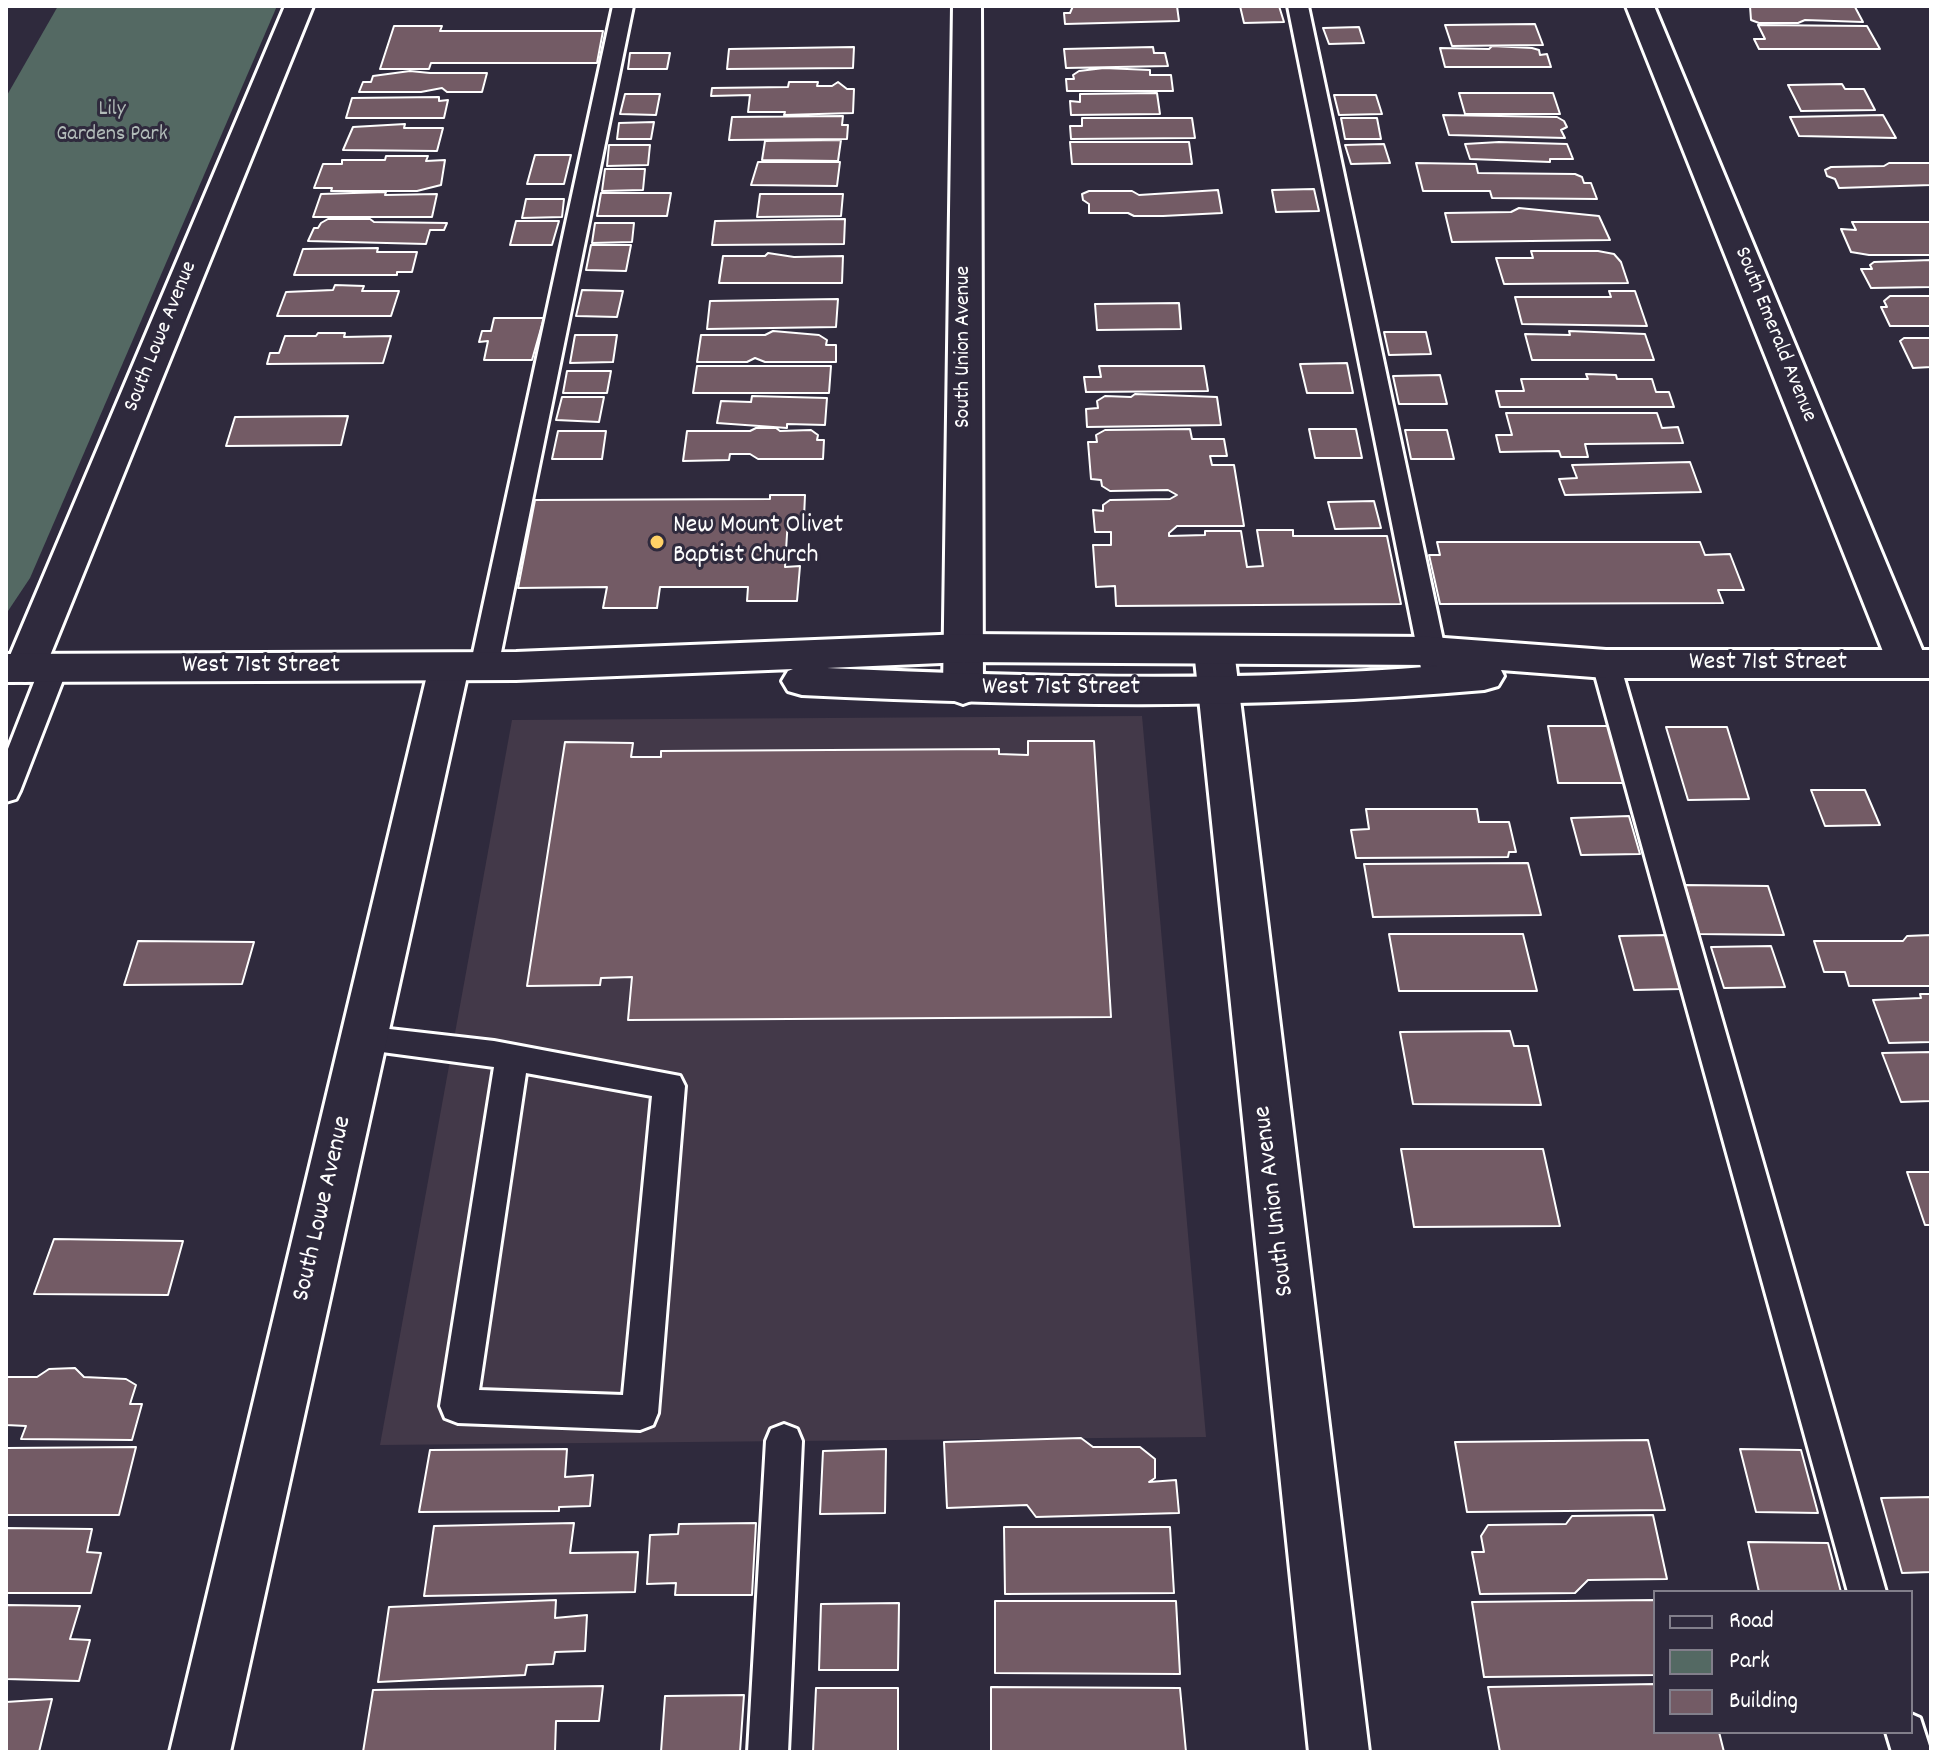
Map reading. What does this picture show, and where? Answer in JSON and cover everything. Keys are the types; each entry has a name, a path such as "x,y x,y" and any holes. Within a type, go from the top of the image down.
{"street":[{"name":"South Lowe Avenue","path":"28,668 299,6"},
{"name":"South Union Avenue","path":"963,689 967,6"},
{"name":"South Emerald Avenue","path":"1640,6 1920,664"},
{"name":"West 71st Street","path":"28,668 483,667 964,648 1216,670"},
{"name":"West 71st Street","path":"483,667 963,689 1216,670 1606,664 1920,664"},
{"name":"South Lowe Avenue","path":"200,1752 363,1039 483,667"},
{"name":"South Union Avenue","path":"1216,670 1339,1752"}],"lane":[{"path":"483,667 623,6"},
{"path":"1298,6 1435,666"},
{"path":"1606,664 1866,1590"},
{"path":"6,791 28,668"},
{"path":"363,1039 512,1058 669,1086 640,1413 458,1406 512,1058"},
{"path":"768,1752 784,1441"}],"shaded area":[{"path":"1142,716 1206,1437 380,1445 512,720"}],"green space":[{"name":"Lily Gardens Park","path":"58,6 277,6 30,578 6,614 6,97"}],"building":[{"path":"1073,6 1177,6 1179,21 1065,24 1064,13 1070,13"},
{"path":"1240,6 1279,6 1284,22 1244,23"},
{"path":"1750,6 1865,7 1855,7 1863,22 1805,20 1798,23 1759,23 1751,20"},
{"path":"1535,24 1543,45 1452,46 1445,25"},
{"path":"1758,25 1867,26 1880,49 1759,49 1754,39 1765,39"},
{"path":"394,26 442,26 440,31 603,31 597,63 431,63 429,69 380,69"},
{"path":"1359,27 1364,43 1329,44 1323,28"},
{"path":"1492,46 1539,50 1540,55 1547,54 1551,67 1445,67 1440,48 1489,49"},
{"path":"854,47 853,68 727,69 729,49"},
{"path":"1153,47 1154,53 1165,53 1168,66 1066,68 1064,49"},
{"path":"630,53 670,53 667,69 628,69"},
{"path":"1104,68 1150,70 1150,75 1171,75 1173,91 1067,91 1066,79 1074,79 1073,75 1079,71"},
{"path":"410,71 487,73 482,92 447,92 442,88 421,92 359,92 363,82 371,82 373,76"},
{"path":"789,82 818,82 817,86 832,86 838,82 847,89 854,89 853,113 784,115 785,112 748,112 750,95 711,96 712,88 788,87"},
{"path":"1842,84 1845,89 1864,89 1875,110 1801,111 1788,85"},
{"path":"1157,93 1160,114 1071,115 1070,101 1080,102 1080,94"},
{"path":"1459,93 1553,93 1560,114 1465,114"},
{"path":"625,94 660,94 656,115 620,114"},
{"path":"1334,95 1376,95 1382,114 1339,115"},
{"path":"439,97 439,101 448,100 444,118 346,118 352,98"},
{"path":"1443,115 1557,117 1567,127 1561,130 1565,138 1449,135"},
{"path":"1883,115 1896,138 1799,136 1790,117"},
{"path":"843,116 842,125 848,125 847,139 729,140 732,117"},
{"path":"1082,118 1192,118 1195,138 1071,139 1070,126 1082,126"},
{"path":"1341,118 1377,118 1381,139 1345,139"},
{"path":"654,122 651,139 617,139 619,123"},
{"path":"405,124 404,128 443,128 437,151 343,150 353,127"},
{"path":"841,140 838,161 762,160 765,141"},
{"path":"1070,142 1189,142 1192,164 1072,164"},
{"path":"1384,144 1390,163 1351,164 1345,145"},
{"path":"1465,144 1567,144 1573,159 1550,159 1550,162 1470,159"},
{"path":"609,145 650,145 648,165 607,166"},
{"path":"535,155 571,155 564,184 527,184"},
{"path":"386,156 428,156 426,161 445,160 441,185 417,191 331,191 332,188 314,188 323,164 342,164 342,160 385,160"},
{"path":"758,162 840,162 837,186 751,185"},
{"path":"1416,163 1476,164 1478,173 1575,174 1582,177 1584,183 1591,183 1597,199 1492,198 1490,191 1423,191"},
{"path":"1889,163 1931,163 1931,185 1839,188 1825,170 1831,167 1884,166"},
{"path":"605,169 645,169 643,190 602,191"},
{"path":"1314,189 1319,211 1276,212 1272,190"},
{"path":"1218,190 1222,213 1163,216 1089,213 1089,204 1083,200 1082,194 1089,191 1132,191 1139,195"},
{"path":"386,192 385,195 437,194 432,217 313,217 321,194"},
{"path":"601,193 671,193 667,216 597,216"},
{"path":"760,194 843,194 841,216 757,217"},
{"path":"526,199 564,199 562,217 522,218"},
{"path":"1519,208 1599,216 1610,240 1452,242 1445,213 1511,212"},
{"path":"328,219 447,223 444,230 430,230 426,244 308,241 314,228"},
{"path":"845,219 844,244 712,245 715,221"},
{"path":"516,221 559,221 552,245 510,245"},
{"path":"1852,222 1931,222 1931,255 1851,252 1841,229 1856,230"},
{"path":"595,223 634,223 632,242 592,243"},
{"path":"591,245 631,245 626,271 586,270"},
{"path":"378,248 377,252 417,252 412,272 397,272 397,275 294,275 303,249"},
{"path":"1531,251 1598,251 1614,254 1621,262 1628,283 1504,284 1496,258 1533,258"},
{"path":"768,253 794,257 843,256 842,283 719,283 723,256 765,256"},
{"path":"1931,260 1931,287 1871,288 1861,269 1872,269 1870,265 1874,262"},
{"path":"335,285 364,286 362,291 399,291 391,316 277,316 286,292 333,290"},
{"path":"582,290 623,291 617,317 576,316"},
{"path":"1609,291 1635,291 1647,326 1522,324 1515,297 1611,297"},
{"path":"1890,296 1931,296 1931,326 1890,326 1881,307 1887,307 1884,301"},
{"path":"838,299 836,327 707,329 710,301"},
{"path":"1179,303 1181,329 1097,330 1095,304"},
{"path":"494,318 544,318 532,360 484,360 488,341 479,342 482,331 491,331"},
{"path":"773,331 819,335 827,340 826,345 836,345 836,362 765,362 755,358 747,362 697,362 701,335 765,335"},
{"path":"1569,331 1645,334 1654,360 1532,360 1525,334 1570,335"},
{"path":"1384,332 1426,332 1431,354 1389,355"},
{"path":"318,333 345,333 344,337 391,336 383,363 267,364 270,353 279,353 285,336 316,336"},
{"path":"575,335 617,335 613,362 570,363"},
{"path":"1904,338 1931,338 1931,367 1913,368 1900,341"},
{"path":"1347,363 1353,393 1307,393 1300,364"},
{"path":"697,366 831,366 829,393 693,393"},
{"path":"1099,366 1204,366 1208,391 1086,392 1084,377 1101,377"},
{"path":"567,371 611,371 607,393 563,393"},
{"path":"1586,374 1616,375 1617,379 1652,379 1656,392 1669,392 1674,407 1500,407 1496,391 1524,391 1521,379 1588,379"},
{"path":"1440,375 1447,404 1399,404 1393,376"},
{"path":"1135,394 1217,397 1221,425 1087,427 1086,409 1098,408 1097,401 1105,396 1131,397"},
{"path":"752,396 827,398 825,425 787,424 787,428 717,423 721,401 751,402"},
{"path":"562,397 604,397 599,422 556,420"},
{"path":"1506,413 1657,413 1662,428 1678,427 1683,443 1585,444 1588,457 1561,457 1559,451 1500,452 1496,435 1512,435"},
{"path":"348,416 341,445 226,446 235,417"},
{"path":"756,428 811,430 818,435 817,440 824,440 823,459 758,459 750,454 730,454 729,460 683,461 687,431 750,431"},
{"path":"1190,429 1192,439 1224,439 1227,456 1210,456 1212,465 1234,465 1244,526 1177,526 1169,536 1205,535 1205,531 1241,531 1247,567 1263,566 1257,530 1293,530 1293,536 1387,536 1401,604 1116,606 1115,586 1096,587 1093,545 1111,545 1111,532 1095,532 1093,510 1103,511 1103,505 1110,500 1170,499 1177,495 1168,490 1110,491 1102,486 1101,480 1091,479 1088,442 1097,442 1096,435 1105,430"},
{"path":"1309,429 1356,429 1362,458 1315,458"},
{"path":"1405,430 1447,430 1454,459 1411,459"},
{"path":"558,431 606,431 602,459 552,459"},
{"path":"1690,462 1701,492 1565,495 1559,479 1577,478 1572,465"},
{"name":"New Mount Olivet Baptist Church","path":"770,495 805,495 804,518 788,518 785,567 800,566 797,601 747,601 748,587 660,587 657,608 603,608 607,587 518,588 535,500 770,499"},
{"path":"1374,501 1381,528 1335,529 1328,502"},
{"path":"1437,542 1700,542 1705,555 1730,554 1744,590 1718,590 1723,603 1440,604 1429,555 1440,555"},
{"path":"1548,726 1614,726 1629,783 1558,783"},
{"path":"1666,727 1727,727 1749,799 1688,800"},
{"path":"1028,741 1094,741 1111,1017 628,1020 632,977 601,978 600,985 527,986 565,742 633,743 631,757 661,757 661,751 999,749 999,754 1028,755"},
{"path":"1811,790 1865,790 1880,825 1825,826"},
{"path":"1366,809 1477,809 1479,822 1509,822 1516,852 1509,852 1508,857 1356,858 1351,830 1369,829"},
{"path":"1629,816 1640,854 1581,855 1571,818"},
{"path":"1528,863 1541,915 1373,917 1364,864"},
{"path":"1685,885 1768,886 1784,935 1699,934"},
{"path":"1389,934 1523,934 1537,991 1399,991"},
{"path":"1666,935 1682,989 1634,990 1619,936"},
{"path":"1931,935 1931,986 1849,986 1845,972 1824,972 1814,941 1903,941 1907,936"},
{"path":"138,941 254,942 242,984 124,985"},
{"path":"1771,946 1785,987 1724,988 1711,947"},
{"path":"1920,994 1931,994 1931,1042 1889,1043 1873,1000 1921,998"},
{"path":"1510,1031 1514,1046 1528,1046 1541,1105 1413,1104 1400,1032"},
{"path":"1931,1052 1931,1101 1901,1102 1882,1053"},
{"path":"1401,1149 1543,1149 1560,1226 1414,1227"},
{"path":"1907,1172 1931,1172 1931,1225 1925,1225"},
{"path":"54,1239 183,1241 168,1295 34,1294"},
{"path":"75,1368 84,1377 126,1379 136,1385 130,1404 142,1404 132,1440 21,1439 26,1426 6,1425 6,1377 37,1377 49,1369"},
{"path":"1081,1438 1093,1447 1140,1447 1155,1459 1155,1478 1149,1482 1176,1480 1179,1513 1036,1517 1027,1505 947,1508 944,1442"},
{"path":"1648,1440 1665,1510 1467,1512 1455,1442"},
{"path":"136,1447 119,1515 6,1515 6,1448"},
{"path":"567,1449 565,1477 593,1475 590,1506 559,1507 559,1511 419,1512 430,1450"},
{"path":"886,1449 885,1513 820,1514 823,1451"},
{"path":"1740,1449 1801,1450 1818,1513 1756,1512"},
{"path":"1931,1497 1931,1572 1902,1573 1881,1498"},
{"path":"1653,1515 1667,1579 1588,1580 1575,1593 1480,1594 1472,1552 1484,1552 1481,1536 1488,1525 1566,1524 1572,1516"},
{"path":"574,1523 570,1553 638,1552 635,1592 424,1596 434,1526"},
{"path":"756,1523 752,1595 675,1595 676,1583 647,1584 650,1535 678,1534 679,1524"},
{"path":"1004,1527 1170,1527 1174,1593 1005,1594"},
{"path":"6,1528 92,1529 87,1552 101,1553 91,1593 6,1593"},
{"path":"1748,1542 1828,1543 1840,1590 1759,1590"},
{"path":"556,1600 555,1618 587,1615 585,1651 555,1652 553,1664 527,1665 525,1675 378,1682 389,1607"},
{"path":"1653,1600 1653,1675 1484,1677 1472,1602"},
{"path":"995,1601 1176,1601 1180,1674 995,1673"},
{"path":"899,1603 898,1670 819,1670 821,1604"},
{"path":"6,1605 80,1606 70,1639 90,1640 79,1681 6,1679"},
{"path":"1653,1684 1653,1734 1720,1734 1724,1752 1500,1752 1488,1687"},
{"path":"603,1686 599,1721 556,1721 555,1752 363,1752 373,1690"},
{"path":"991,1687 1180,1688 1186,1752 991,1752"},
{"path":"816,1688 898,1688 898,1752 813,1752"},
{"path":"744,1695 740,1752 661,1752 665,1696"},
{"path":"52,1699 39,1752 6,1752 6,1702"}],"place":[{"name":"New Mount Olivet Baptist Church","path":"657,542"}]}
